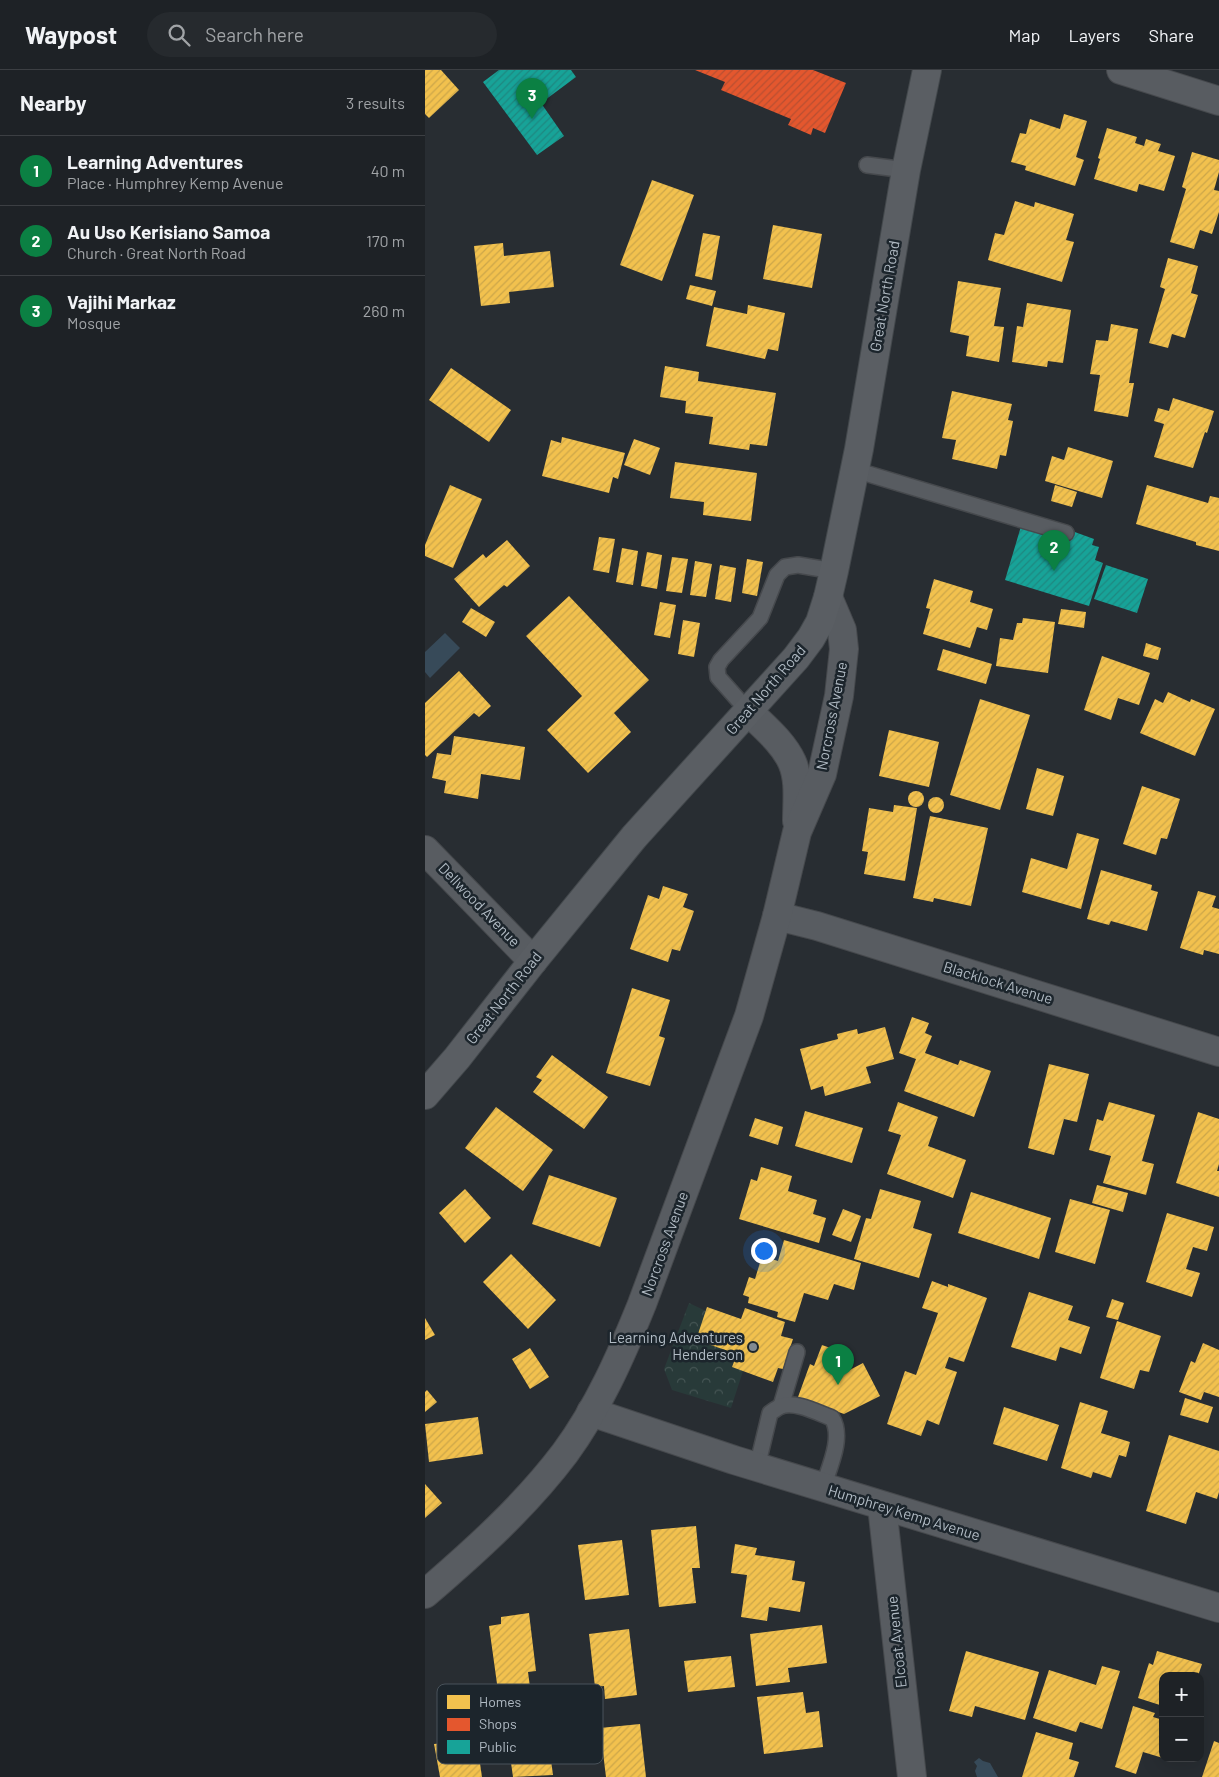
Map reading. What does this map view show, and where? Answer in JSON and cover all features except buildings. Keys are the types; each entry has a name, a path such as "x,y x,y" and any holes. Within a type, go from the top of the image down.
{"main road":[{"name":"Great North Road","path":"425,1094 457,1058 533,960 634,837 796,658 820,622 829,597 855,470 906,170 927,70"}],"street":[{"path":"1121,70 1219,101"},
{"name":"Norcross Avenue","path":"425,1594 491,1535 541,1483 566,1452 591,1412 625,1347 643,1304 749,1016 777,916 797,832 822,774 839,696 844,649 841,630 829,597"},
{"name":"Norcross Avenue","path":"749,712 778,741 793,764 797,792 797,832"},
{"name":"Dellwood Avenue","path":"425,850 533,960"},
{"name":"Blacklock Avenue","path":"777,916 817,926 1219,1052"},
{"name":"Humphrey Kemp Avenue","path":"591,1412 757,1467 1219,1608"},
{"name":"Elcoat Avenue","path":"883,1506 912,1777"}],"lane":[{"path":"867,165 906,170"},
{"path":"855,470 1066,533"},
{"path":"749,712 718,678 717,667 721,660 760,618 777,575 785,568 797,565 834,571"},
{"path":"781,1406 797,1352"},
{"path":"757,1467 770,1413 781,1406 791,1405 804,1408 832,1418 834,1421 836,1443 823,1487"}],"green space":[{"path":"689,1303 706,1311 737,1354 732,1367 743,1371 731,1408 672,1390 664,1369"}],"water":[{"path":"445,633 460,648 430,678 425,672 425,652"},
{"path":"979,1758 990,1763 998,1777 977,1777 975,1771 977,1766 974,1762"}],"place":[{"name":"Vajihi Markaz","path":"532,119"},
{"name":"Au Uso Kerisiano Samoa","path":"1054,571"},
{"name":"Learning Adventures Henderson","path":"753,1347"},
{"name":"Learning Adventures","path":"838,1385"}]}
